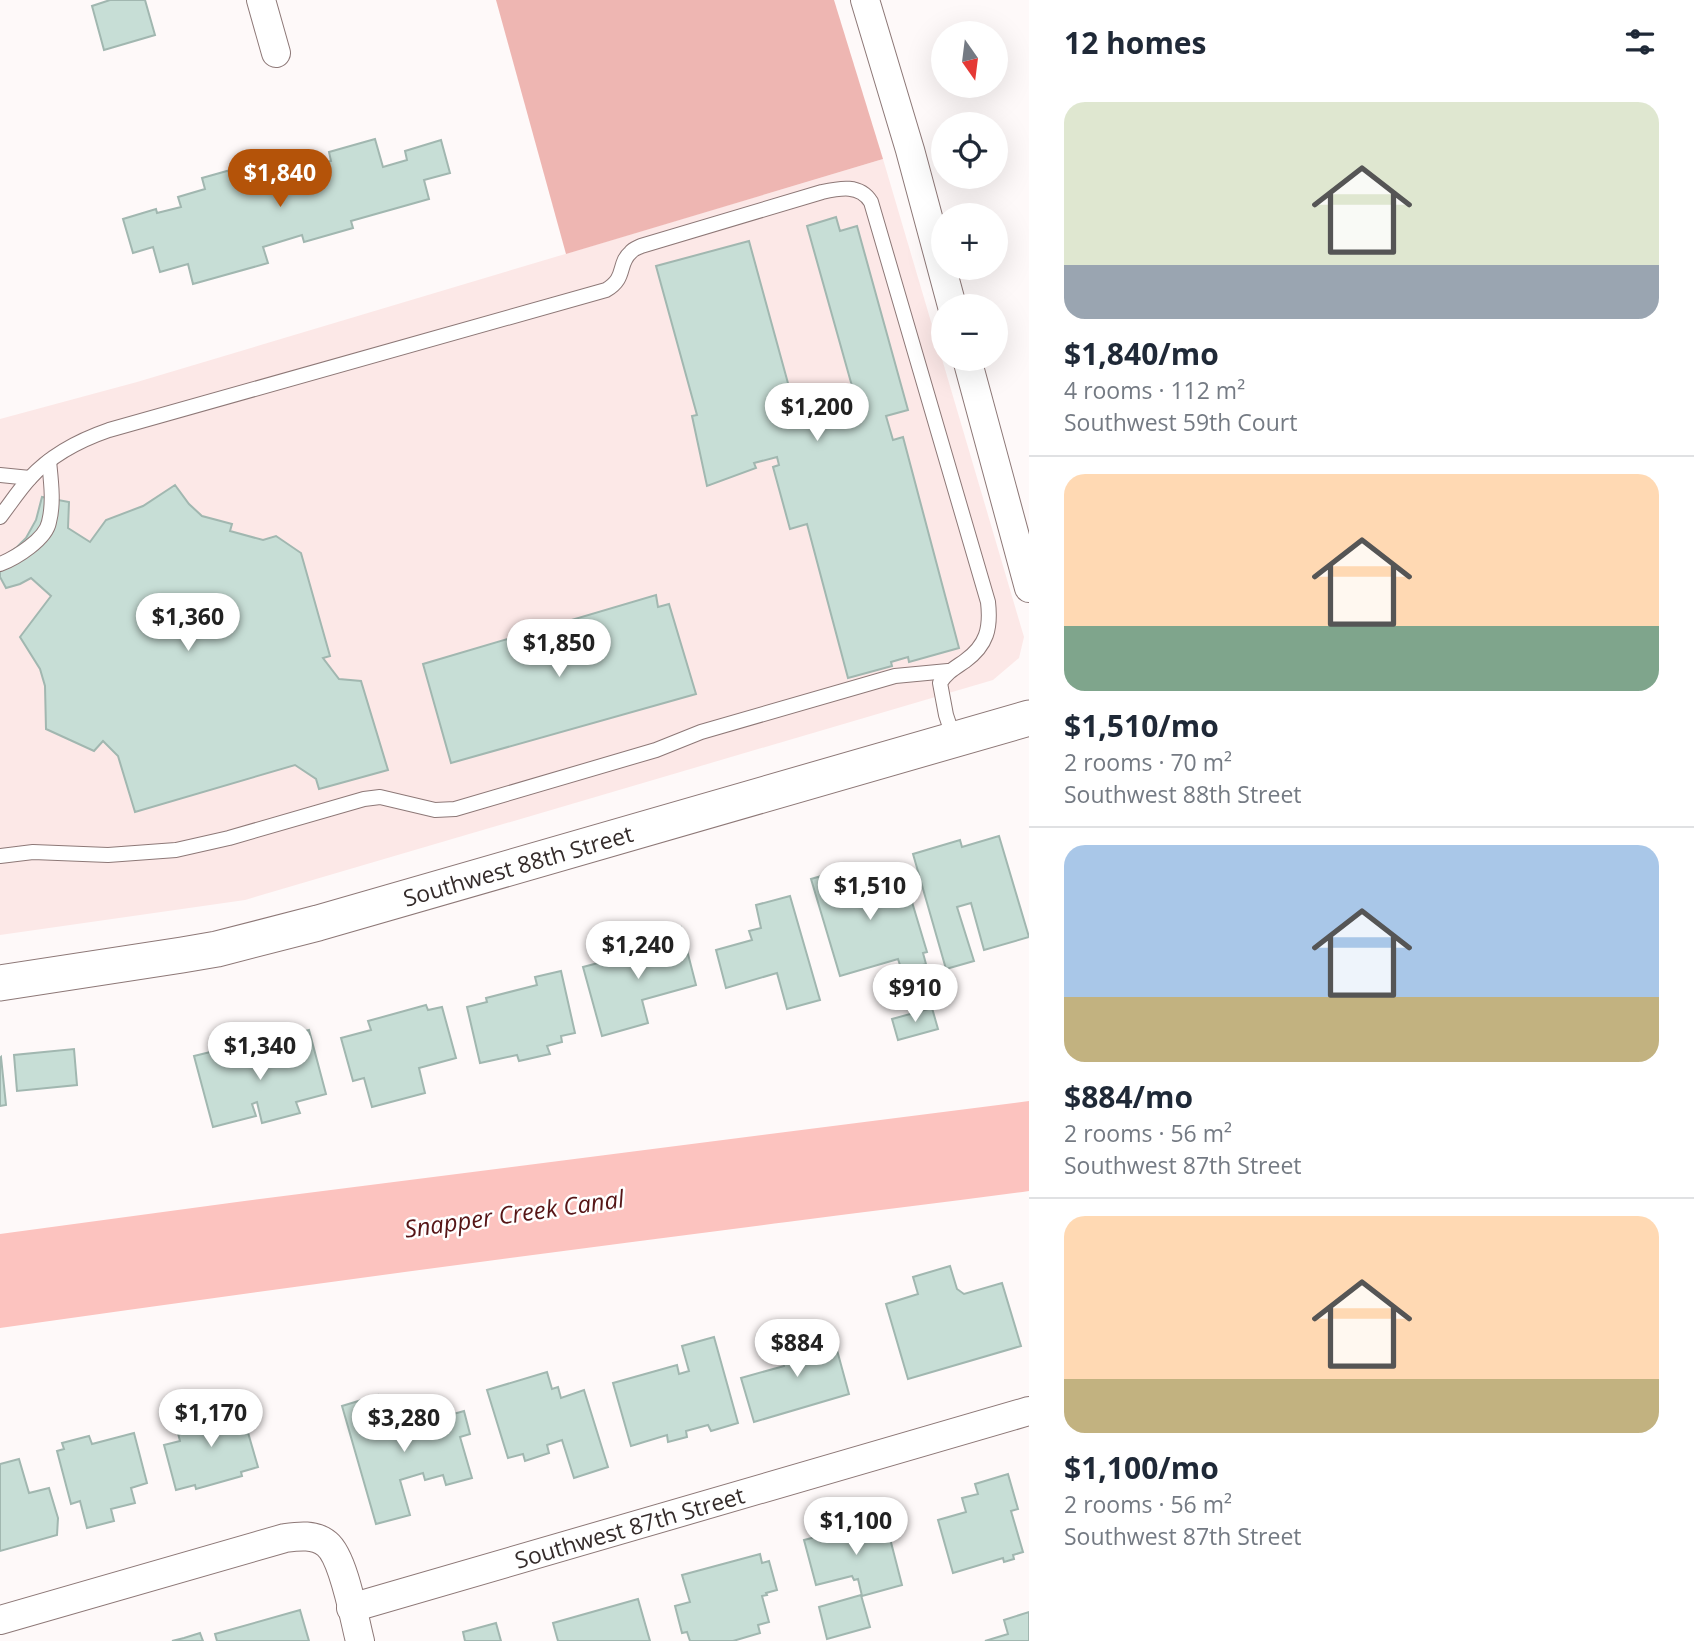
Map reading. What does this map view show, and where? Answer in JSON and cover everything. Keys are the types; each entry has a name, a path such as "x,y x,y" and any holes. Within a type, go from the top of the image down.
{"street":[{"path":"261,0 276,53"},
{"path":"865,0 910,150 949,294"},
{"path":"970,371 1029,588"},
{"name":"Southwest 88th Street","path":"1,980 182,956 268,936 1029,719"},
{"name":"Southwest 87th Street","path":"351,1608 1029,1411"},
{"path":"0,1619 285,1538 306,1536 326,1543 337,1558 360,1641"}],"lane":[{"path":"0,517 30,478 49,461 81,440 606,290 614,286 621,276 624,261 630,252 641,246 822,192 846,188 865,194 871,202 988,602 989,628 984,642 966,660 948,671 940,683 954,741"},
{"path":"0,564 38,540 49,525 49,461"},
{"path":"0,475 30,478"},
{"path":"0,856 33,852 108,855 176,850 380,797 435,810 455,809 656,750 701,732 895,676 948,671"}],"shaded area":[{"path":"496,0 834,0 883,159 566,254"},
{"path":"883,159 931,322 931,371 946,371 1024,637 1019,658 993,680 245,900 0,935 0,419 137,382"}],"water":[{"name":"Snapper Creek Canal","path":"1029,1101 1029,1191 492,1260 0,1328 0,1234"}],"building":[{"path":"110,0 145,0 155,35 104,50 92,6"},
{"path":"375,139 383,167 407,160 405,151 441,140 450,173 424,180 429,199 351,221 353,228 304,242 302,235 263,247 268,263 193,284 188,264 160,272 153,247 133,253 123,219 156,209 157,213 181,207 178,197 205,189 202,178 234,169 237,176 272,166 275,178 288,174 292,185 326,175 322,163 331,161 329,152"},
{"path":"836,217 840,231 857,226 908,410 886,416 893,440 903,437 959,648 909,662 908,657 891,662 892,666 848,678 807,524 790,529 773,467 779,465 777,457 754,463 756,468 707,486 692,416 697,415 656,266 749,241 800,427 859,411 807,226"},
{"path":"175,485 202,516 232,524 230,531 263,540 276,536 301,553 330,656 323,658 339,679 361,681 388,770 319,789 316,779 295,765 135,812 118,756 103,741 94,751 46,729 45,686 40,669 20,637 51,596 31,578 6,588 0,577 0,559 26,538 36,520 42,497 69,502 68,528 90,542 106,520 143,506"},
{"path":"656,595 658,607 669,604 696,694 451,763 423,664"},
{"path":"999,836 1029,937 984,950 971,903 957,907 974,961 946,969 913,854 960,840 962,847"},
{"path":"849,868 854,886 903,872 927,952 923,953 926,964 902,971 898,959 840,976 811,879"},
{"path":"790,896 820,1000 787,1009 777,973 726,988 716,950 752,940 749,931 761,928 756,905"},
{"path":"681,927 696,985 642,1000 648,1023 602,1036 583,967 651,949 647,935"},
{"path":"561,971 575,1033 561,1036 562,1042 547,1046 550,1054 519,1061 517,1055 480,1063 467,1007 487,1002 486,998 537,985 535,977"},
{"path":"426,1005 428,1010 442,1007 456,1058 419,1068 425,1093 372,1107 364,1078 353,1081 341,1038 371,1030 368,1021"},
{"path":"932,1008 938,1029 898,1040 892,1019"},
{"path":"309,1030 326,1094 296,1102 300,1113 262,1123 257,1102 252,1104 256,1116 213,1127 194,1056 235,1046 240,1066 282,1054 278,1038"},
{"path":"74,1049 77,1085 17,1091 14,1055"},
{"path":"0,1058 6,1105 0,1106"},
{"path":"950,1266 957,1289 964,1294 1002,1283 1021,1346 908,1379 886,1304 918,1294 913,1277"},
{"path":"822,1333 829,1353 837,1350 849,1394 754,1422 741,1378 784,1366 777,1345"},
{"path":"714,1337 738,1423 711,1431 708,1425 686,1431 687,1437 668,1442 667,1435 631,1446 613,1383 677,1365 679,1374 689,1371 682,1346"},
{"path":"547,1372 552,1389 558,1387 561,1398 584,1390 608,1467 574,1478 562,1440 547,1445 549,1453 525,1461 523,1454 508,1458 487,1390"},
{"path":"378,1395 389,1432 464,1411 470,1434 460,1437 472,1478 446,1485 443,1475 425,1480 423,1473 400,1480 410,1515 376,1524 342,1406"},
{"path":"240,1405 258,1467 241,1472 242,1476 196,1489 195,1485 176,1490 164,1445 180,1441 175,1422"},
{"path":"134,1433 147,1483 131,1488 135,1503 111,1509 114,1521 87,1528 80,1501 71,1504 57,1451 64,1449 62,1443 89,1436 92,1444"},
{"path":"19,1459 29,1493 49,1488 58,1518 57,1535 0,1551 0,1464"},
{"path":"1008,1474 1018,1509 1011,1511 1023,1552 1004,1562 1003,1558 953,1573 938,1520 966,1512 962,1498 978,1494 975,1484"},
{"path":"885,1519 902,1585 862,1596 858,1579 854,1580 852,1576 816,1585 804,1540"},
{"path":"760,1554 762,1563 769,1561 777,1590 762,1596 769,1622 758,1625 760,1633 733,1641 690,1641 687,1632 682,1633 675,1606 690,1602 682,1575"},
{"path":"861,1595 870,1627 827,1639 819,1607"},
{"path":"638,1599 650,1641 558,1641 553,1623"},
{"path":"300,1610 309,1641 217,1641 215,1634"},
{"path":"1029,1612 1029,1641 985,1641 1008,1634 1004,1620"},
{"path":"496,1623 501,1641 465,1641 463,1632"},
{"path":"200,1633 203,1641 172,1641 184,1638"}]}
